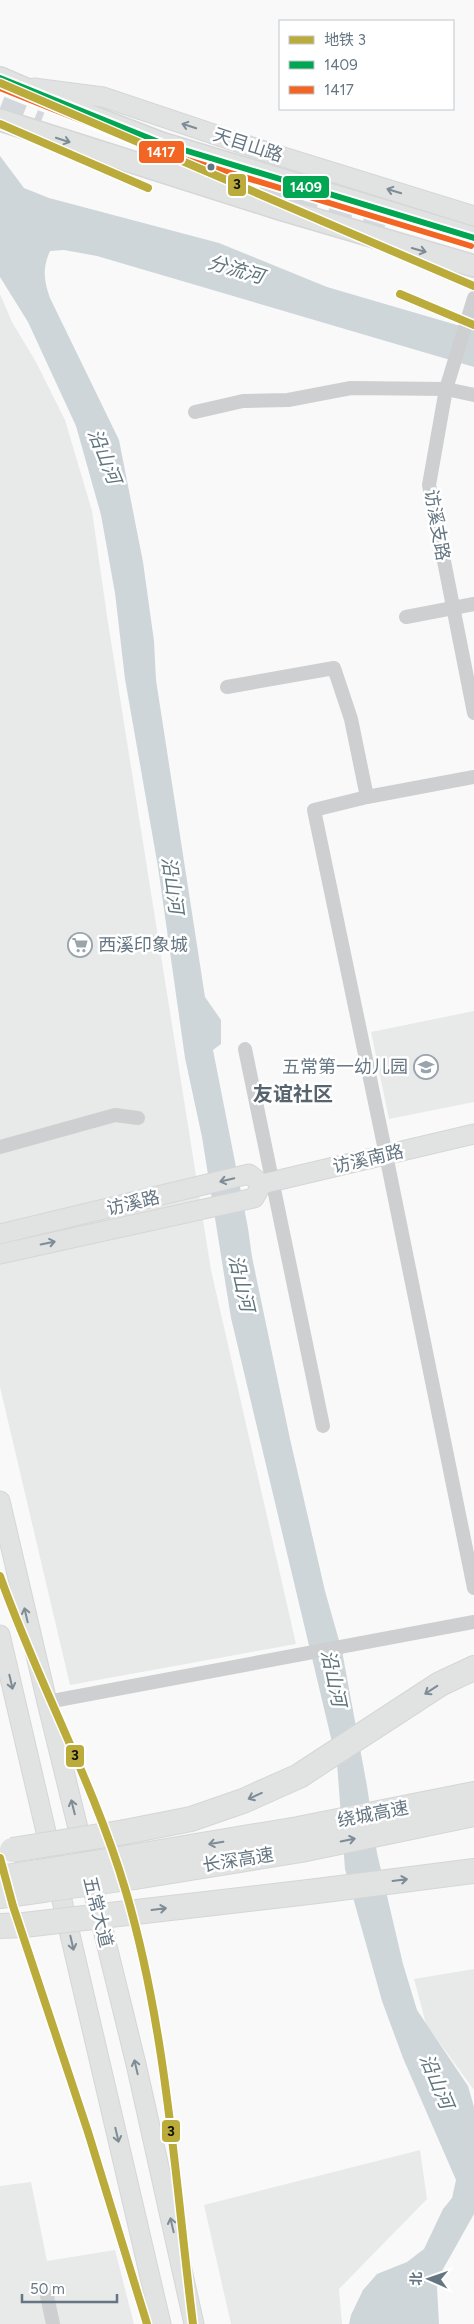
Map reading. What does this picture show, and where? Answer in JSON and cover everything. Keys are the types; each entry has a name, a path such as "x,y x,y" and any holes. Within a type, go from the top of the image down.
{"highway":[{"path":"6,1851 125,1832 191,1819 243,1801 300,1776 440,1684 474,1668"},
{"path":"463,1812 474,1794"},
{"name":"绕城高速","path":"300,1839 463,1812"},
{"name":"长深高速","path":"0,1896 41,1881 300,1839"},
{"path":"0,1926 24,1925 474,1871"},
{"name":"长深高速","path":"0,1878 41,1881"}],"main road":[{"name":"天目山路","path":"0,78 70,108 161,143 474,238"},
{"name":"天目山路","path":"20,86 103,97 264,151 474,216"},
{"path":"0,120 280,209 474,266"},
{"name":"访溪南路","path":"259,1184 474,1134"},
{"path":"0,1254 211,1207 259,1184"},
{"name":"访溪路","path":"0,1234 206,1185 259,1184"},
{"name":"五常大道","path":"0,1501 47,1702 136,2064 194,2324"},
{"name":"五常大道","path":"0,1635 161,2324"}],"street":[{"name":"访溪支路","path":"471,304 446,389 429,485 474,712"},
{"path":"195,412 243,401 288,400 351,388 446,389 474,395"},
{"path":"406,617 474,604"},
{"path":"227,687 334,668 351,719 367,797"},
{"path":"474,777 367,797 314,810 474,1588"},
{"path":"245,1049 259,1184 323,1426"},
{"path":"0,1147 115,1115 138,1118"},
{"path":"47,1702 474,1622"},
{"path":"47,2296 53,2324"}],"shaded area":[{"name":"西溪印象城","path":"0,294 12,322 36,362 65,420 92,511 211,1270 296,1644 70,1685 0,1387"},
{"name":"五常第一幼儿园","path":"474,1011 474,1102 389,1119 371,1032"},
{"path":"474,1969 474,2090 426,2024 414,1979"},
{"path":"420,2150 427,2199 339,2289 342,2324 231,2324 204,2205"},
{"path":"31,2182 47,2261 115,2250 134,2324 0,2324 0,2186"}],"water":[{"path":"0,156 24,188 49,198 219,243 327,287 474,330 474,367 97,256 64,250 50,251 45,269 46,286 50,298 119,440 143,562 154,641 156,680 205,997 221,1020 221,1044 213,1050 252,1257 290,1439 325,1591 342,1651 367,1786 377,1853 403,1964 417,2010 468,2086 474,2107 474,2214 442,2271 437,2287 439,2324 349,2324 351,2315 363,2290 377,2274 407,2262 424,2249 443,2209 452,2198 456,2180 403,2058 382,2001 345,1869 337,1763 231,1318 202,1137 185,1058 158,867 125,679 115,593 101,515 76,426 28,322 0,277"}],"tunnel":[{"path":"0,108 40,124"},
{"path":"227,173 296,196 386,222"}],"metro line":[{"name":"3","path":"0,83 474,286"},
{"name":"3","path":"0,124 148,188"},
{"name":"3","path":"400,294 474,325"},
{"name":"3","path":"0,1576 31,1655 98,1812 126,1892 140,1945 151,1998 168,2106 193,2324"},
{"name":"3","path":"0,1858 13,1906 88,2132 147,2324"}],"transit line":[{"name":"1409","path":"0,78 161,143 474,238"},
{"name":"1417","path":"0,88 158,151 471,246"}],"place":[{"name":"西溪印象城","path":"80,945"},
{"name":"五常第一幼儿园","path":"426,1067"}],"district":[{"name":"友谊社区","path":"293,1094"}],"water label":[{"name":"分流河","path":"236,269"},
{"name":"沿山河","path":"105,456"},
{"name":"沿山河","path":"173,885"},
{"name":"沿山河","path":"242,1283"},
{"name":"沿山河","path":"334,1678"},
{"name":"沿山河","path":"437,2081"}]}
